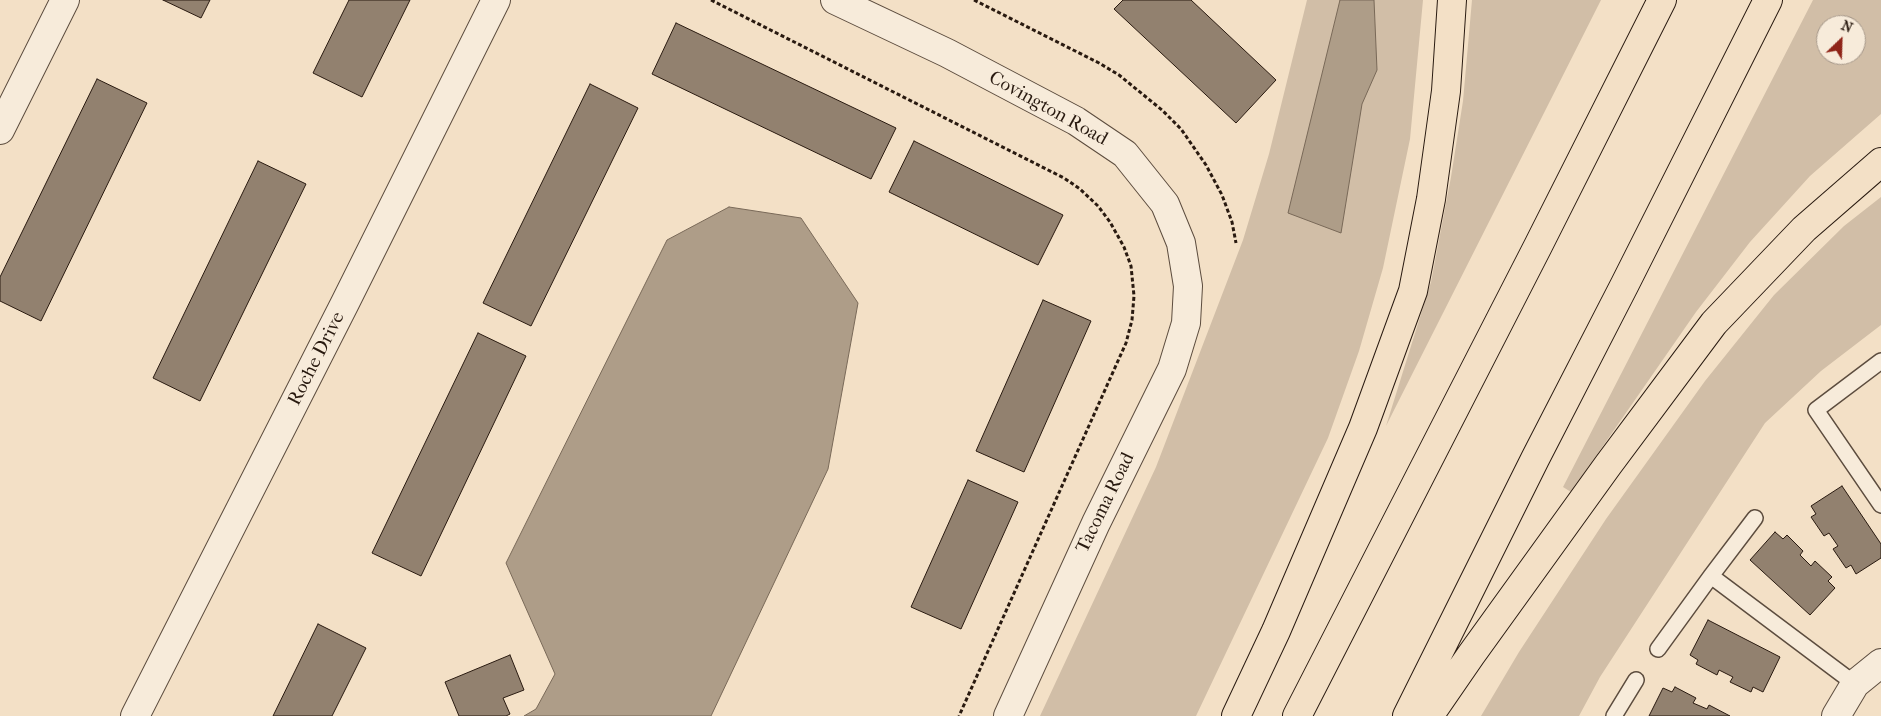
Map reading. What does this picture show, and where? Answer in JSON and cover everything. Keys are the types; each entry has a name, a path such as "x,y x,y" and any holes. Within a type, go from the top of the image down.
{"highway":[{"path":"1236,716 1276,631 1363,428 1413,291 1431,199 1446,91 1452,0"},
{"path":"1297,716 1662,0"},
{"path":"1407,716 1530,468 1768,0"},
{"path":"1430,716 1608,465 1714,323 1804,229 1881,162"}],"street":[{"path":"0,130 65,0"},
{"name":"Roche Drive","path":"135,716 345,303 496,0"},
{"name":"Covington Road","path":"835,0 947,53 1068,117 1125,154 1165,204 1181,242 1188,286"},
{"name":"Tacoma Road","path":"1008,716 1096,523 1172,369 1186,323 1188,286"},
{"path":"1836,716 1873,672"}],"lane":[{"path":"1881,361 1816,410 1881,505"},
{"path":"1658,649 1755,518"},
{"path":"1711,576 1873,672"},
{"path":"1614,716 1636,680"}],"path":[{"path":"711,0 1064,178 1098,206 1115,230 1129,260 1134,296 1132,320 1126,343 959,716"},
{"path":"974,0 1099,63 1126,80 1162,110 1181,129 1206,165 1222,195 1232,222 1236,243"}],"shaded area":[{"path":"1307,0 1423,0 1410,139 1383,268 1359,351 1328,438 1196,716 1040,716 1156,467 1243,240 1269,154"},
{"path":"1340,0 1374,0 1377,70 1362,104 1341,233 1288,213"},
{"path":"1472,0 1601,0 1386,426 1431,282 1463,101"},
{"path":"1813,0 1881,0 1881,114 1810,176 1750,242 1696,312 1571,492 1563,487"},
{"path":"1881,197 1881,325 1821,371 1765,423 1600,677 1579,716 1481,716 1519,652 1606,519 1705,381 1774,295 1844,226"},
{"path":"729,207 801,218 858,303 828,469 711,716 524,716 536,709 555,674 506,563 667,240"}],"building":[{"path":"163,0 210,0 201,18"},
{"path":"349,0 410,0 362,97 313,73"},
{"path":"1123,0 1191,0 1276,80 1236,123 1114,9"},
{"path":"676,23 896,128 871,179 652,74"},
{"path":"97,79 147,103 41,321 0,301 0,277"},
{"path":"590,84 638,108 531,326 483,303"},
{"path":"914,141 1063,215 1038,265 889,192"},
{"path":"258,161 306,184 200,401 153,378"},
{"path":"1043,300 1091,321 1024,472 976,451"},
{"path":"478,333 526,356 421,576 372,553"},
{"path":"968,480 1018,502 961,629 911,607"},
{"path":"1842,486 1881,544 1881,558 1856,574 1851,565 1846,568 1833,549 1838,546 1829,533 1824,536 1811,517 1816,514 1811,506"},
{"path":"1775,532 1783,539 1787,535 1803,551 1800,555 1811,566 1815,561 1832,577 1828,581 1835,588 1810,615 1750,560"},
{"path":"1708,620 1780,657 1763,692 1753,687 1751,692 1730,682 1733,677 1719,670 1717,675 1696,664 1698,660 1690,655"},
{"path":"318,624 366,648 332,716 273,716"},
{"path":"510,655 524,690 503,698 510,714 506,716 459,716 445,682"},
{"path":"1675,687 1696,698 1693,703 1707,709 1709,705 1730,716 1649,716 1663,688 1672,692"}]}
